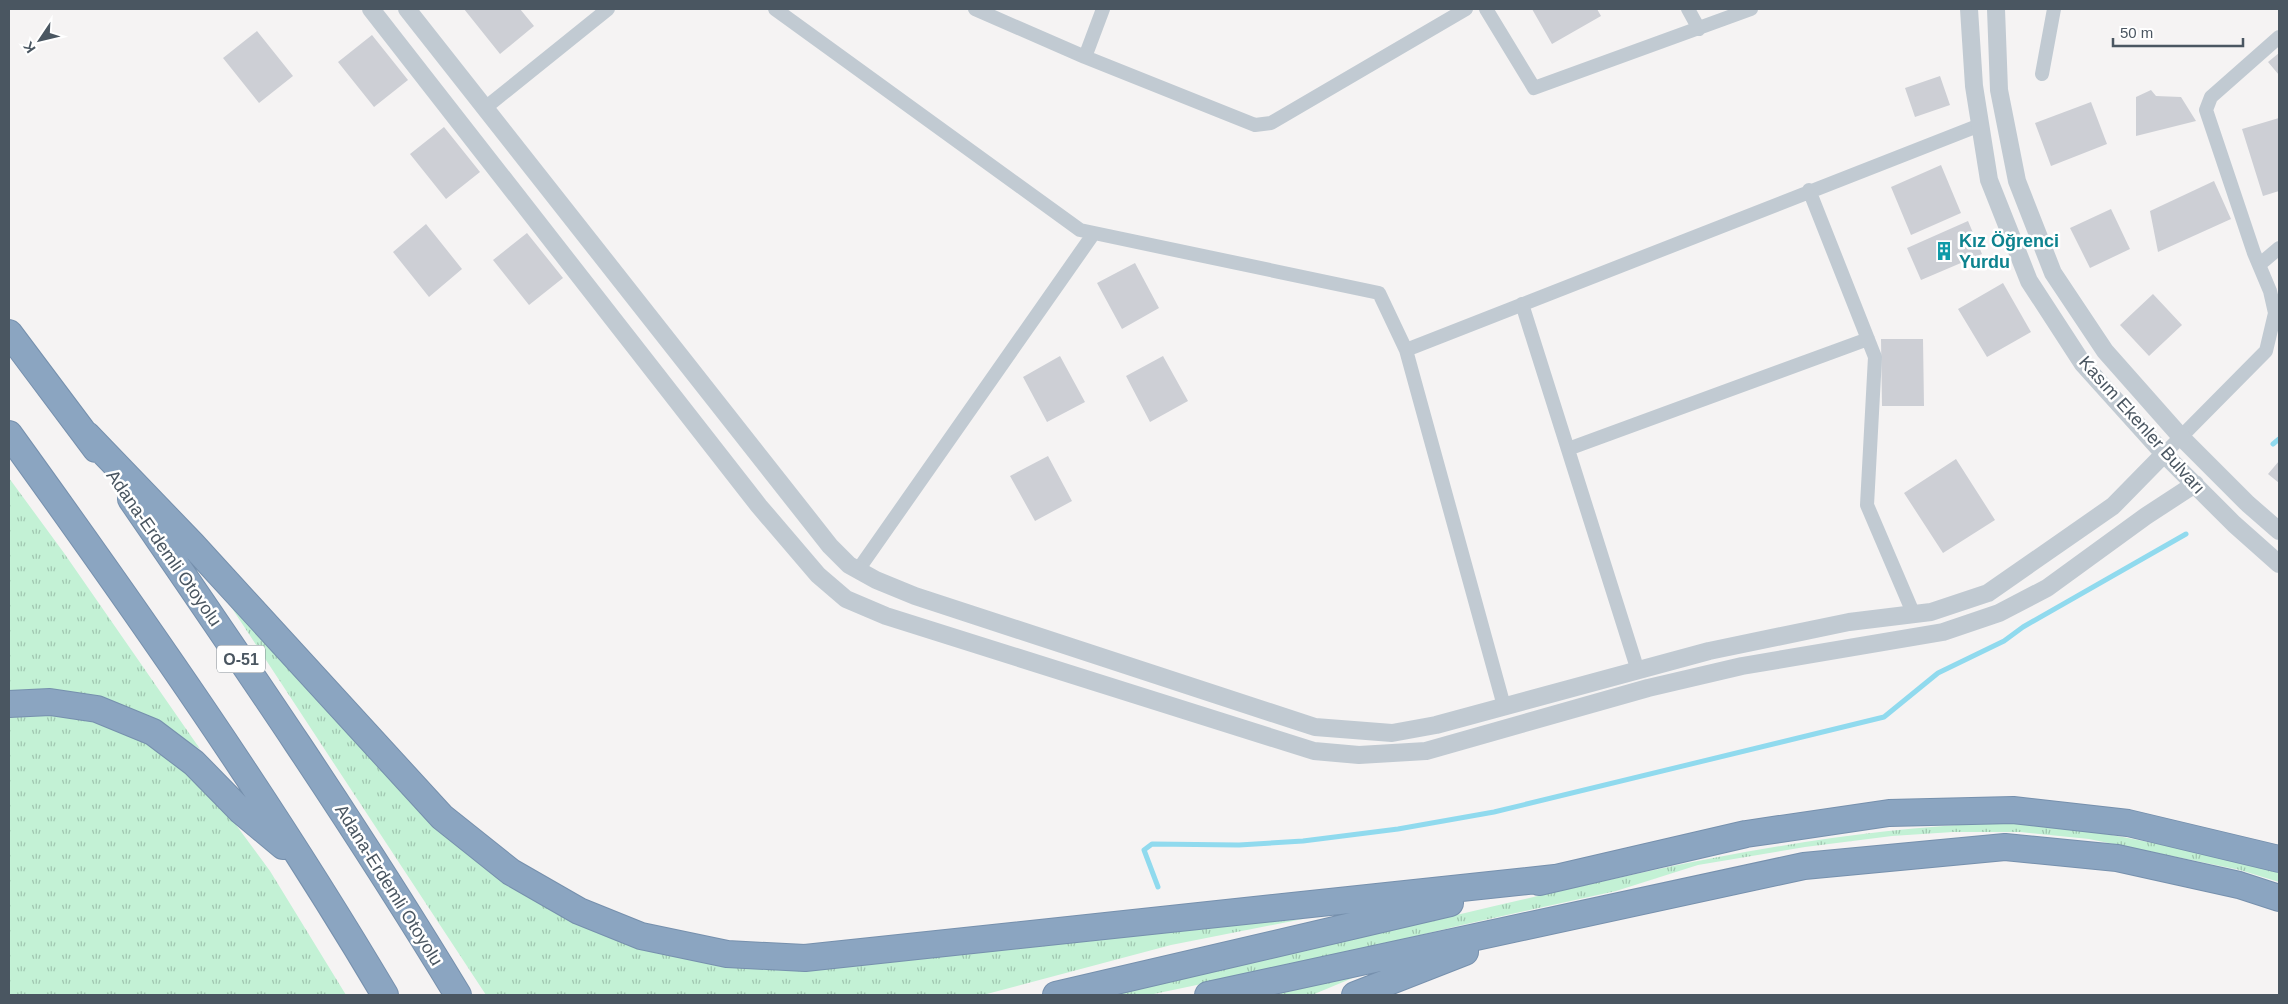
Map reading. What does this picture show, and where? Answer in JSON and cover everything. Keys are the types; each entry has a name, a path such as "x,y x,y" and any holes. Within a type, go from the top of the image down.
{"highway":[{"name":"Adana-Erdemli Otoyolu","path":"9,333 86,435 287,726 406,910 458,995"},
{"path":"9,434 146,625 305,865 385,995"},
{"path":"86,435 192,544 442,817 511,872 578,911 641,936 727,954 805,958 1555,878"},
{"path":"9,704 50,702 97,709 153,732 194,763 241,811 305,865"},
{"path":"1056,995 1746,834 1889,814 2013,810 2128,823 2279,859"},
{"path":"1208,995 1804,866 2006,846 2117,858 2239,886 2279,898"},
{"path":"1355,995 1466,952 1599,910"}],"street":[{"path":"370,9 759,506 818,575 846,599 886,616 1314,751 1359,755 1426,751 1648,688 1742,666 1943,632 1999,613 2047,588 2146,516 2195,484"},
{"path":"407,9 830,546 849,565 876,580 915,596 1315,727 1392,733 1436,725 1709,651 1849,622 1931,612 1988,593 2113,506 2266,352 2275,313 2270,291 2259,265 2206,110 2211,97 2279,37"},
{"path":"485,108 608,9"},
{"path":"774,9 1080,230 1379,293 1406,350 1504,706"},
{"path":"975,9 1085,57 1255,125 1272,123 1466,9"},
{"path":"1085,57 1103,9"},
{"path":"1486,9 1534,88 1751,9"},
{"path":"1688,9 1699,29"},
{"name":"Kasım Ekenler Bulvarı","path":"1969,9 1974,86 1989,180 2029,281 2083,364 2164,454 2279,564"},
{"name":"Kasım Ekenler Bulvarı","path":"1996,9 1999,90 2016,181 2054,273 2105,351 2182,438 2248,504 2279,531"},
{"path":"2042,74 2054,9"},
{"path":"1406,350 1809,190 1980,125"},
{"path":"1809,190 1875,357 1867,505 1914,614"},
{"path":"858,570 1094,233"},
{"path":"2259,265 2279,248"},
{"path":"1522,304 1638,670"},
{"path":"1568,448 1868,339"}],"green space":[{"path":"9,478 64,553 200,749 143,717 41,691 9,691"},
{"path":"218,587 439,828 508,886 582,926 638,947 722,967 824,968 1161,929 1303,919 1171,945 983,995 486,995"},
{"path":"39,714 99,721 163,751 211,791 270,871 346,995 9,995 9,716"},
{"path":"1996,823 2068,829 2174,847 2279,872 2279,882 2240,870 2089,839 2020,832 1953,832 1892,836 1805,847 1698,865 1616,891 1316,960 1149,995 1096,995 1327,945 1662,868 1728,855 1861,834 1928,827"},
{"path":"1367,972 1312,995 1275,995"}],"building":[{"path":"464,9 520,9 534,26 500,54"},
{"path":"1532,9 1597,9 1601,16 1552,44"},
{"path":"257,31 293,76 259,103 223,58"},
{"path":"372,35 408,80 374,107 338,62"},
{"path":"2279,53 2279,75 2268,62"},
{"path":"1940,76 1950,105 1915,117 1905,88"},
{"path":"2151,90 2156,96 2181,97 2196,121 2136,136 2136,97"},
{"path":"2091,102 2107,144 2051,166 2035,123"},
{"path":"2279,118 2279,191 2263,196 2242,129"},
{"path":"444,127 480,172 446,199 410,154"},
{"path":"1941,165 1961,213 1911,235 1891,187"},
{"path":"2214,181 2231,219 2158,252 2150,211"},
{"path":"2111,209 2130,249 2090,268 2070,228"},
{"name":"Kız Öğrenci Yurdu","path":"1968,221 1982,254 1921,280 1907,248"},
{"path":"426,224 462,269 429,297 393,252"},
{"path":"527,233 563,278 529,305 493,260"},
{"path":"1135,263 1159,308 1122,329 1097,283"},
{"path":"2003,283 2031,332 1987,357 1958,309"},
{"path":"2153,294 2182,325 2149,356 2120,325"},
{"path":"1881,339 1923,339 1924,406 1882,406"},
{"path":"1060,356 1085,402 1047,422 1023,377"},
{"path":"1163,356 1188,401 1150,422 1126,376"},
{"path":"1048,456 1072,501 1035,521 1010,476"},
{"path":"1956,459 1995,520 1943,553 1904,493"},
{"path":"2279,461 2279,483 2268,474"}],"waterway":[{"path":"2273,444 2279,439"},
{"path":"1158,887 1144,850 1152,844 1239,845 1303,841 1398,829 1494,812 1884,717 1938,673 2004,641 2023,627 2186,534"}],"place":[{"name":"Kız Öğrenci Yurdu","path":"1944,251"}]}
